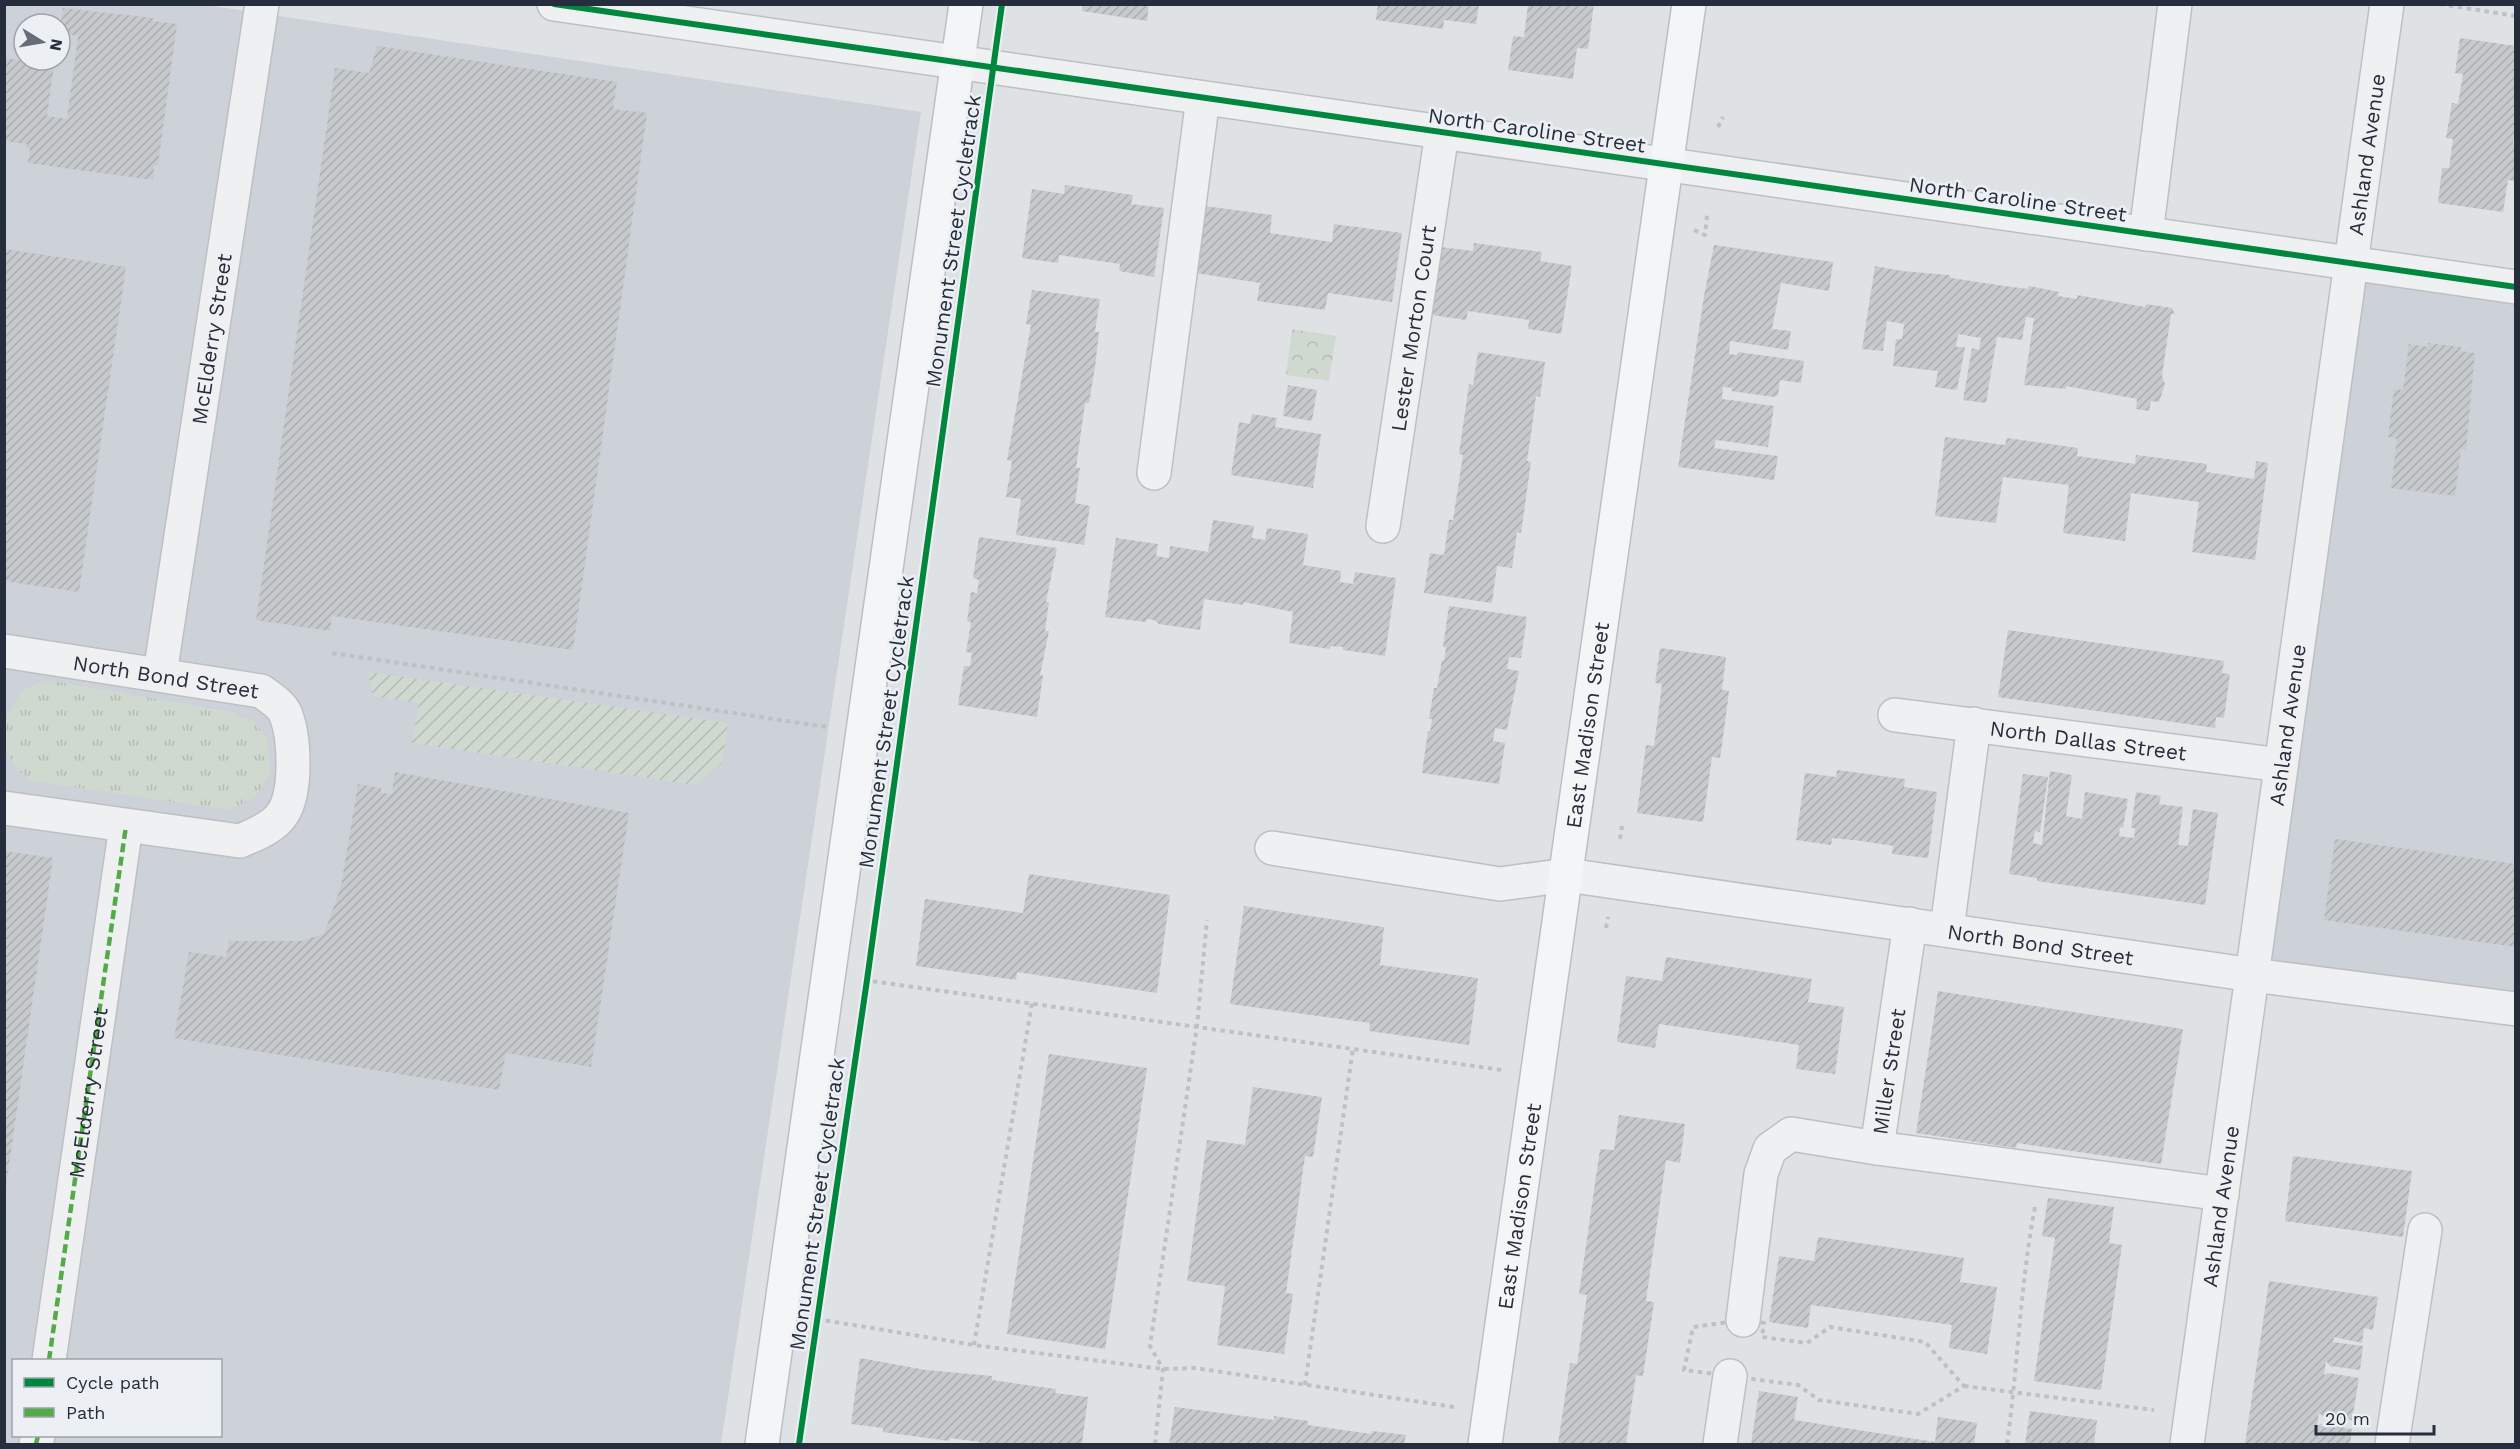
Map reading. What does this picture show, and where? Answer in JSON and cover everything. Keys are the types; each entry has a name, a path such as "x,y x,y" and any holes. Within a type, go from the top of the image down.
{"main road":[{"path":"762,1444 831,975 966,4"},
{"name":"East Madison Street","path":"1485,1444 1689,4"}],"street":[{"name":"McElderry Street","path":"160,674 262,4"},
{"name":"North Caroline Street","path":"554,4 2516,287"},
{"path":"2146,234 2175,4"},
{"name":"Ashland Avenue","path":"2189,1430 2387,4"},
{"path":"1154,473 1203,98"},
{"name":"Lester Morton Court","path":"1383,526 1442,133"},
{"name":"North Bond Street","path":"4,651 261,691 284,710 294,745 292,780 283,813 260,832 240,840 126,826 4,807"},
{"name":"North Dallas Street","path":"1895,715 2281,765"},
{"path":"1947,929 1974,724"},
{"name":"McElderry Street","path":"49,1359 126,826"},
{"name":"North Bond Street","path":"1272,848 1500,884 1567,875 2253,975 2516,1009"},
{"name":"Miller Street","path":"1743,1320 1761,1174 1770,1149 1791,1134 1877,1148 1910,924"},
{"path":"1877,1148 2222,1194"},
{"path":"2392,1444 2425,1230"},
{"path":"1720,1444 1730,1376"}],"path":[{"path":"2440,4 2516,16"},
{"path":"1718,127 1723,117"},
{"path":"1694,230 1705,235 1707,215"},
{"path":"332,653 864,732"},
{"path":"1620,839 1622,826"},
{"path":"1155,1444 1163,1369 1150,1346 1197,1026 1206,920"},
{"path":"865,992 868,968"},
{"path":"831,975 1538,1076"},
{"path":"974,1345 1032,1003"},
{"path":"1305,1385 1353,1048"},
{"path":"2007,1444 2028,1241 2042,1169"},
{"path":"781,1312 974,1345 1163,1369 1195,1368 1490,1412"},
{"path":"1743,1320 1764,1323 1762,1337 1807,1343 1830,1327 1925,1342 1964,1386"},
{"path":"1730,1376 1798,1385 1819,1400 1918,1414 1964,1386 2014,1392 2189,1430"}],"shaded area":[{"path":"5,5 205,5 921,112 721,1444 5,1444"},
{"path":"2362,263 2515,286 2515,1008 2258,969"}],"green space":[{"path":"1292,329 1336,336 1329,381 1286,375"},
{"path":"368,672 728,723 722,763 695,785 412,743 419,703 373,696"},
{"path":"46,680 231,712 254,722 267,739 271,771 255,798 229,810 31,781 16,768 5,749 5,722 22,690"}],"building":[{"path":"1083,4 1149,4 1147,21 1082,11"},
{"path":"1378,4 1479,4 1476,24 1444,20 1443,29 1376,20"},
{"path":"1528,4 1594,4 1588,49 1577,48 1573,79 1508,70 1513,36 1524,37"},
{"path":"63,8 153,18 153,21 177,24 158,165 154,165 153,180 28,163 30,148 26,148 27,144 4,141 4,58 12,59 12,72 53,72 47,116 67,119 78,36 72,35 72,12 63,12"},
{"path":"2460,38 2516,46 2516,125 2513,144 2516,145 2516,177 2515,181 2508,180 2503,212 2438,203 2442,168 2449,168 2453,139 2446,138 2452,103 2458,104 2463,74 2455,73"},
{"path":"377,46 617,82 613,109 647,113 573,650 332,616 330,631 256,620 335,68 369,73"},
{"path":"1065,185 1133,195 1131,204 1164,208 1154,277 1119,271 1120,264 1059,255 1058,263 1022,258 1032,189 1064,194"},
{"path":"1205,206 1272,215 1270,233 1332,242 1334,224 1402,233 1392,302 1328,293 1325,310 1257,301 1260,283 1196,273"},
{"path":"1474,243 1542,252 1540,261 1572,266 1561,334 1528,329 1529,320 1468,311 1466,320 1432,315 1441,247 1473,251"},
{"path":"1714,245 1833,262 1829,291 1781,283 1772,329 1791,331 1788,350 1730,341 1729,354 1737,355 1738,352 1804,361 1801,383 1780,380 1778,395 1774,397 1731,391 1732,388 1723,387 1722,399 1774,406 1768,447 1716,440 1714,448 1778,456 1774,480 1678,467"},
{"path":"4,249 126,267 79,592 4,581"},
{"path":"1875,266 1949,275 1951,278 2028,289 2029,286 2059,292 2058,296 2077,299 2077,295 2145,307 2146,304 2172,308 2175,314 2171,314 2162,376 2165,384 2159,402 2151,401 2149,411 2136,409 2137,399 2066,386 2066,389 2024,385 2034,318 2026,317 2022,340 1997,337 1986,403 1963,400 1972,348 1979,350 1981,338 1958,334 1956,347 1965,347 1957,390 1935,387 1938,371 1893,366 1896,339 1902,339 1904,324 1887,321 1883,351 1862,349"},
{"path":"1032,290 1100,299 1095,332 1099,332 1095,367 1089,403 1085,403 1076,468 1080,468 1075,503 1090,506 1084,545 1016,535 1021,499 1006,497 1012,461 1007,460 1031,325 1026,324"},
{"path":"2428,343 2461,347 2460,351 2475,353 2466,450 2461,449 2455,496 2391,488 2397,439 2388,437 2394,389 2403,390 2409,344 2428,347"},
{"path":"1478,352 1545,362 1540,397 1536,396 1527,461 1531,462 1521,533 1517,532 1512,568 1497,566 1492,603 1424,593 1430,553 1444,555 1449,520 1453,520 1463,455 1459,454 1469,384 1473,385"},
{"path":"1288,385 1317,390 1312,421 1283,416"},
{"path":"1252,414 1277,418 1275,427 1321,434 1313,488 1231,475 1239,422 1250,424"},
{"path":"1945,437 2005,445 2007,438 2078,448 2077,456 2135,464 2136,455 2207,464 2206,472 2254,479 2256,461 2268,463 2255,560 2192,552 2199,502 2131,493 2125,541 2063,533 2069,485 2003,477 1996,523 1935,516"},
{"path":"1213,520 1254,526 1252,538 1265,540 1267,528 1308,534 1303,565 1341,571 1340,582 1353,584 1355,572 1396,578 1385,656 1343,650 1343,647 1331,646 1330,649 1289,643 1293,612 1244,602 1243,605 1204,599 1200,630 1159,624 1147,619 1146,622 1105,617 1116,538 1158,544 1156,556 1169,558 1170,546 1208,552"},
{"path":"979,537 1057,548 1046,602 1049,602 1045,631 1049,631 1040,675 1043,675 1037,717 958,705 964,666 970,666 972,653 966,652 971,622 967,621 971,592 977,593 979,580 973,578"},
{"path":"1449,606 1527,617 1521,658 1509,657 1507,669 1519,671 1507,730 1495,728 1493,741 1505,743 1499,784 1422,773 1432,719 1429,719 1434,688 1437,688 1442,660 1444,661 1446,647 1443,647"},
{"path":"2008,630 2224,661 2222,673 2230,674 2224,718 2216,717 2215,728 1998,697"},
{"path":"1660,648 1726,657 1722,690 1729,691 1725,723 1720,758 1712,757 1703,822 1637,813 1646,745 1654,746 1662,684 1655,683"},
{"path":"1837,770 1905,779 1904,787 1937,792 1928,858 1892,854 1893,846 1862,841 1832,838 1831,845 1796,840 1805,773 1836,777"},
{"path":"2050,771 2072,775 2066,816 2082,819 2085,792 2128,799 2123,828 2120,827 2119,836 2134,838 2135,828 2131,828 2136,792 2161,796 2159,804 2183,807 2178,845 2188,846 2193,809 2218,813 2205,905 2037,881 2037,878 2009,874 2023,774 2048,777 2040,832 2035,831 2033,843 2042,845"},
{"path":"395,772 629,813 591,1067 506,1053 499,1090 174,1038 189,952 226,957 229,941 301,941 324,934 341,886 358,784 381,788 381,793 392,794"},
{"path":"2335,839 2516,864 2516,947 2324,920"},
{"path":"4,851 53,858 6,1186 4,1185"},
{"path":"1029,874 1170,895 1157,993 1017,972 1016,980 916,966 925,899 1023,913"},
{"path":"1244,906 1384,927 1380,965 1478,978 1469,1045 1369,1031 1370,1023 1230,1004"},
{"path":"1666,957 1812,979 1808,1002 1844,1007 1835,1074 1796,1069 1799,1045 1659,1024 1655,1048 1617,1042 1626,976 1662,981"},
{"path":"1938,991 2183,1029 2161,1164 2017,1143 2016,1148 1916,1133"},
{"path":"1049,1054 1147,1068 1105,1349 1007,1334"},
{"path":"1253,1087 1322,1097 1313,1157 1305,1156 1286,1293 1293,1294 1284,1354 1217,1345 1225,1286 1187,1281 1207,1140 1245,1145"},
{"path":"1619,1115 1685,1124 1680,1163 1666,1160 1646,1301 1654,1302 1643,1376 1636,1375 1626,1444 1558,1444 1570,1363 1577,1364 1587,1295 1579,1294 1600,1149 1614,1150"},
{"path":"2293,1156 2412,1171 2403,1237 2285,1221"},
{"path":"2048,1198 2114,1207 2109,1243 2122,1245 2101,1390 2034,1381 2055,1238 2042,1236"},
{"path":"1818,1237 1964,1258 1960,1282 1997,1287 1987,1354 1949,1348 1952,1325 1811,1305 1808,1328 1769,1322 1779,1256 1814,1261"},
{"path":"2269,1281 2378,1297 2373,1330 2364,1328 2362,1343 2334,1337 2333,1342 2363,1346 2360,1370 2330,1366 2326,1361 2324,1375 2329,1373 2359,1378 2352,1420 2323,1416 2319,1413 2317,1426 2322,1424 2352,1429 2350,1444 2245,1444"},
{"path":"860,1358 926,1370 992,1376 992,1380 1056,1389 1055,1393 1088,1397 1082,1444 980,1444 980,1442 950,1438 949,1441 883,1432 883,1428 851,1424"},
{"path":"1759,1391 1798,1397 1794,1420 1935,1442 1938,1417 1977,1423 1974,1444 1751,1444"},
{"path":"1175,1407 1274,1420 1274,1416 1308,1421 1308,1425 1371,1434 1372,1431 1406,1435 1404,1444 1169,1444"},
{"path":"2030,1411 2097,1420 2094,1444 2025,1444"}],"marked path":[{"path":"49,1359 126,826"},
{"path":"36,1444 38,1437"}],"cycle path":[{"path":"554,4 2516,287"},
{"name":"Monument Street Cycletrack","path":"799,1444 867,980 1002,4"}]}
